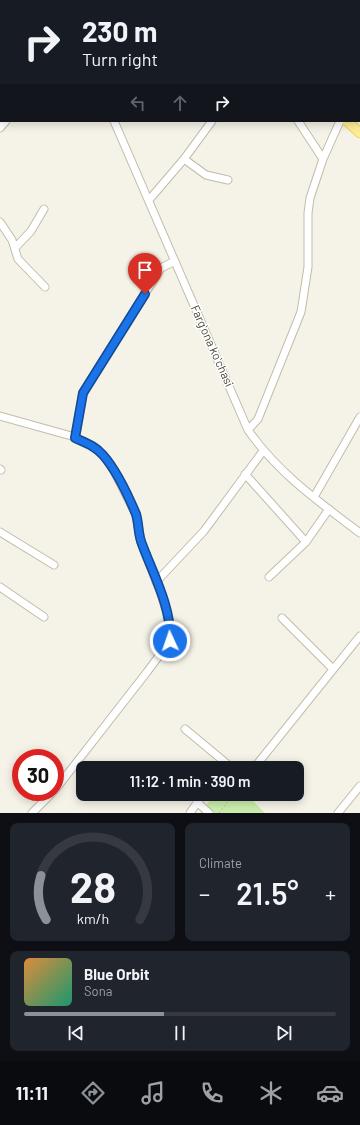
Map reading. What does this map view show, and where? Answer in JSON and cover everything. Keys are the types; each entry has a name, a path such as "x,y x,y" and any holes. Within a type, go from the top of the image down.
{"main road":[{"path":"348,122 360,132"}],"street":[{"name":"Fargʻona koʻchasi","path":"114,122 248,430 263,451 295,483 360,533"},
{"path":"149,200 184,159 211,122"},
{"path":"299,122 323,159"},
{"path":"248,430 258,418 301,312 308,267 309,206 315,181 323,159 340,122"},
{"path":"184,159 206,175 228,180"},
{"path":"15,248 31,231 44,209"},
{"path":"0,222 12,240 18,258 46,287"},
{"path":"75,438 83,393 161,268 175,261"},
{"path":"0,416 75,438 95,447 114,471 136,515 141,542 171,628 170,641 148,672 64,778"},
{"path":"314,498 360,417"},
{"path":"156,582 204,531 263,451"},
{"path":"245,474 306,542"},
{"path":"269,577 306,542 329,509"},
{"path":"0,532 54,565"},
{"path":"0,587 44,617"},
{"path":"282,618 333,670"},
{"path":"260,761 360,636"},
{"path":"185,729 219,761"},
{"path":"338,813 360,786"},
{"path":"32,813 44,801"},
{"path":"190,813 197,802 209,813"}],"path":[{"path":"219,813 228,801"}],"green space":[{"path":"209,801 253,801 265,813 201,813"}],"route":[{"path":"145,294 83,393 75,438 95,447 104,456 114,471 136,515 141,542 161,594 171,628 170,641"}]}
